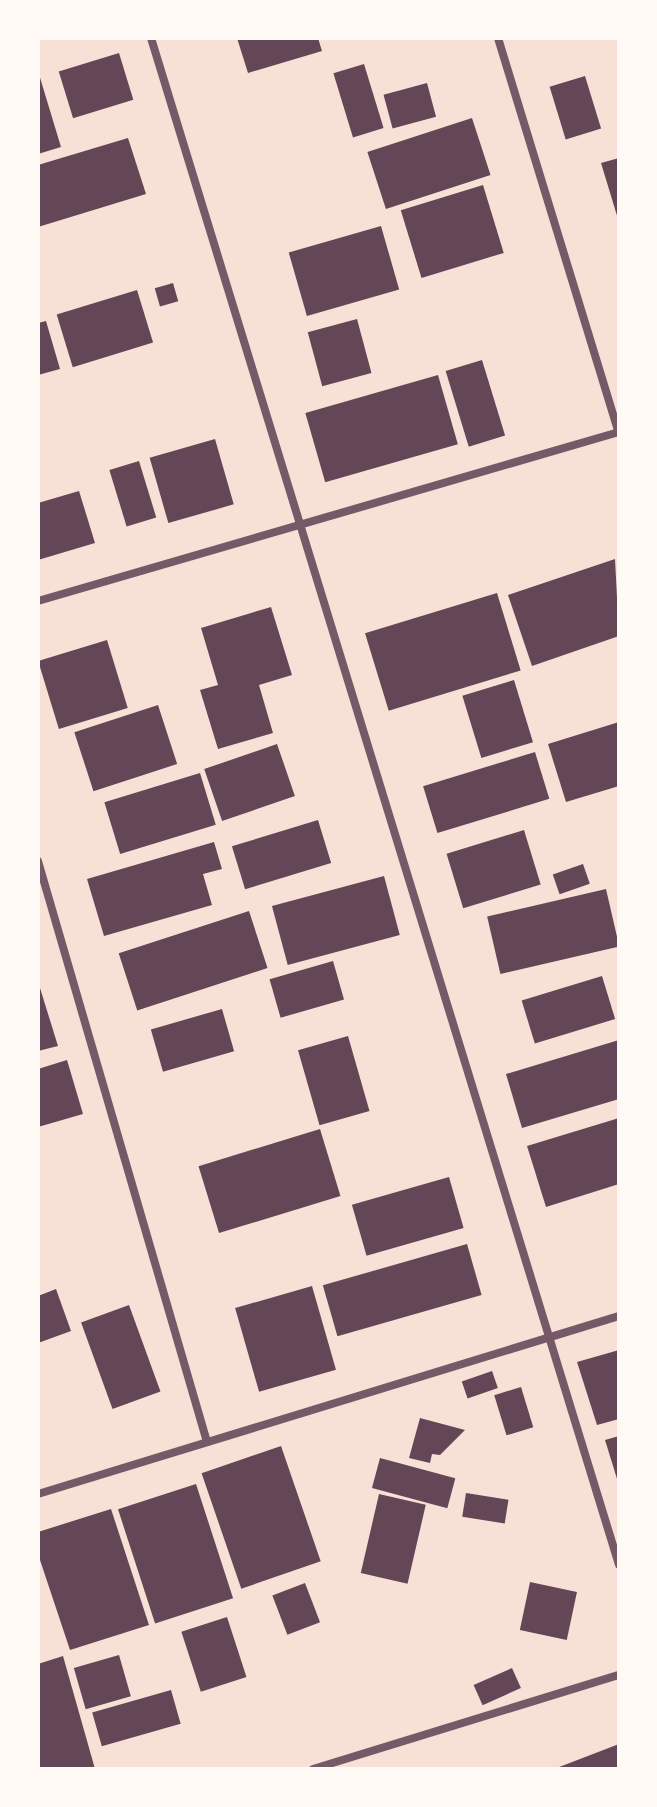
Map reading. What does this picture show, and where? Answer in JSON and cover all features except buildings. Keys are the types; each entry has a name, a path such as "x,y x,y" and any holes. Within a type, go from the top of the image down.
{"street":[{"path":"151,38 619,1565"},
{"path":"38,601 619,432 498,38"},
{"path":"38,861 207,1442"},
{"path":"38,1494 619,1316"},
{"path":"313,1769 619,1675"}]}
